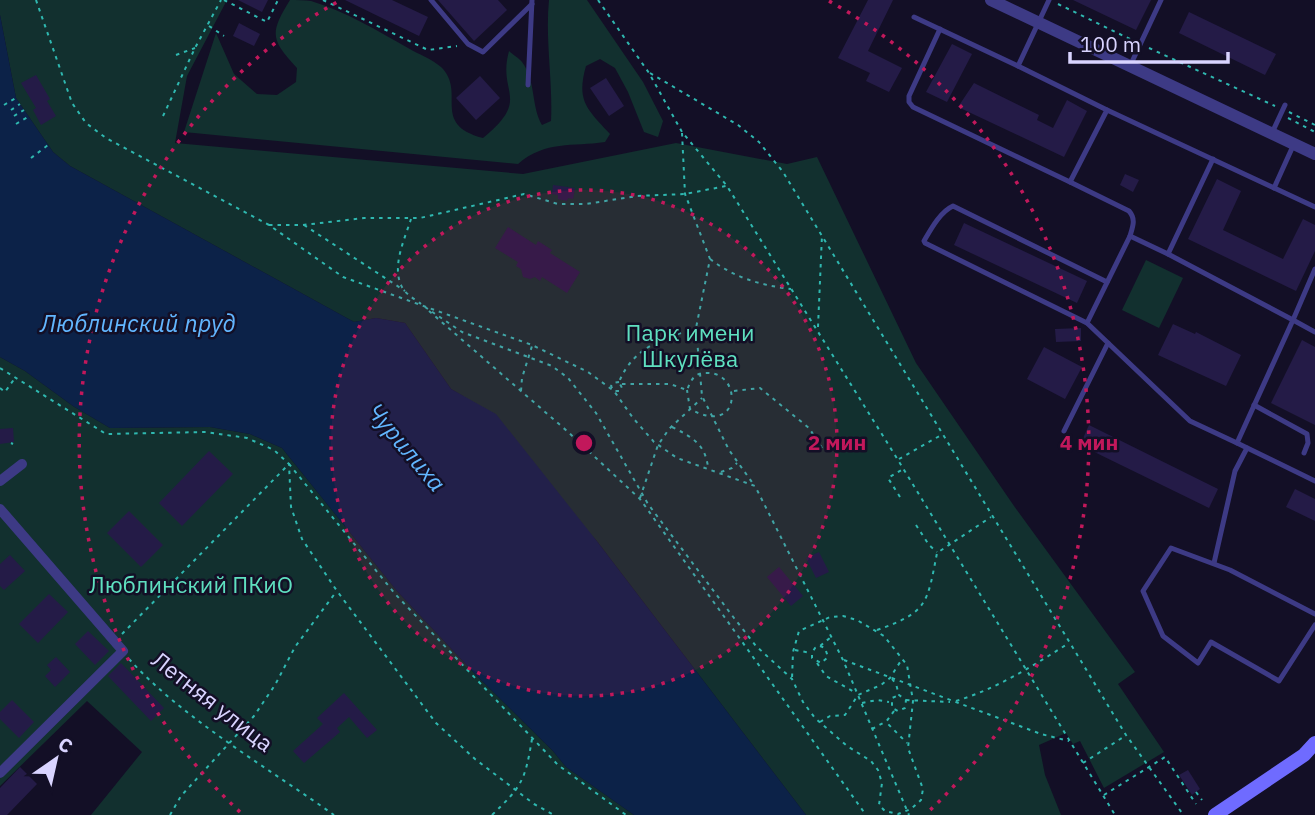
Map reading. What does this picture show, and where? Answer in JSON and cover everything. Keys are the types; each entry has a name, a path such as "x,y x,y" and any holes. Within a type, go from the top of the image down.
{"main road":[{"path":"1215,815 1304,755 1315,743"}],"street":[{"path":"991,0 1315,154"},
{"path":"0,481 22,464"},
{"name":"Летняя улица","path":"0,509 122,651"},
{"path":"0,773 122,651"}],"lane":[{"path":"431,0 468,44 483,52 532,2"},
{"path":"1018,66 1050,0"},
{"path":"1130,66 1161,0"},
{"path":"528,85 532,2"},
{"path":"914,17 1315,207"},
{"path":"940,29 909,96 913,107 1129,211 1133,216 1134,224 1130,236 1087,323"},
{"path":"1070,182 1107,110"},
{"path":"1272,133 1283,110"},
{"path":"1274,188 1294,144"},
{"path":"1168,254 1213,159"},
{"path":"1107,282 953,206 941,215 925,239 925,243 1087,323 1189,421 1315,481"},
{"path":"1130,236 1313,330 1315,320"},
{"path":"1237,443 1315,269"},
{"path":"1064,431 1108,343"},
{"path":"1254,405 1307,433 1308,443 1304,453"},
{"path":"1214,564 1235,471 1247,448"},
{"path":"1315,614 1214,564 1171,548 1143,591 1163,636 1198,663 1211,642 1279,681 1315,625"}],"path":[{"path":"36,0 72,103 86,123 106,138 269,225 343,277 533,345 588,372 614,391 620,391 620,383 632,360 651,344 695,328"},
{"path":"163,116 195,48 223,0 267,22 278,0"},
{"path":"323,0 428,50 468,44"},
{"path":"598,0 649,73 682,132 727,186 904,468 1115,815"},
{"path":"1050,0 1315,125"},
{"path":"208,26 225,36"},
{"path":"176,55 195,48"},
{"path":"649,73 738,125 759,142 783,172 1126,735 1182,813"},
{"path":"4,105 16,98"},
{"path":"10,110 20,104"},
{"path":"14,116 24,110"},
{"path":"1283,110 1315,132"},
{"path":"16,124 28,117"},
{"path":"682,132 685,194 710,259 695,328 703,398 738,463 755,486 843,660 909,815"},
{"path":"31,158 48,145"},
{"path":"269,225 303,225 364,218 411,219 524,194 558,204 577,204 685,194 727,186"},
{"path":"405,292 400,283 399,267 401,248 411,219"},
{"path":"303,225 421,305 640,499 866,815"},
{"path":"817,328 822,234"},
{"path":"710,259 724,269 763,286 792,289"},
{"path":"421,305 462,332 552,366 568,378 596,412 642,494 756,646 792,679 803,702 820,722 847,746 871,761 878,770 882,783 879,805 885,811 898,814 921,800 923,789 908,745 886,722"},
{"path":"521,391 522,378 533,345"},
{"path":"0,368 106,434 205,432 247,438 274,450 289,464 396,595 558,765 626,815"},
{"path":"711,372 725,378 732,392 730,404 724,414 713,418 704,417 690,409 687,390 691,379 699,373 711,372"},
{"path":"0,388 5,392 15,377"},
{"path":"687,390 670,384 613,383 611,386 633,418 658,445 677,457 755,486"},
{"path":"732,392 760,387 809,428 822,448"},
{"path":"640,499 658,445 671,426 703,398"},
{"path":"671,426 703,447 708,468"},
{"path":"898,460 944,433"},
{"path":"721,472 738,463"},
{"path":"289,464 291,507 302,539 337,591 436,723 475,759 534,804 554,815"},
{"path":"114,642 289,464"},
{"path":"900,498 888,478 904,468"},
{"path":"876,631 901,622 918,612 930,590 937,552 992,517"},
{"path":"916,525 937,552"},
{"path":"170,815 181,796 254,716 295,647 337,591"},
{"path":"792,679 793,650 799,631 823,620 843,616 858,620 884,636 907,664 913,701 908,745"},
{"path":"812,653 831,637"},
{"path":"890,678 896,684 899,695 906,700 955,702 1027,670 1069,643"},
{"path":"816,662 825,661 828,657 828,652 820,646"},
{"path":"793,650 812,653"},
{"name":"Летняя улица","path":"122,651 148,680 229,742 334,815"},
{"path":"812,653 826,676 858,695"},
{"path":"820,722 830,716 845,715 858,695 890,678 903,658"},
{"path":"843,660 1041,734 1070,741"},
{"path":"890,703 892,698 899,695"},
{"path":"862,703 877,700 890,703 894,710"},
{"path":"894,710 902,710 907,704 906,700"},
{"path":"873,729 886,722 894,710"},
{"path":"1083,763 1126,735"},
{"path":"492,815 517,791 527,769 532,738"},
{"path":"1103,796 1166,757 1196,804"},
{"path":"1196,792 1202,800"}],"green space":[{"name":"Парк имени Шкулёва","path":"0,0 227,0 187,76 175,143 523,174 676,143 787,164 817,157 916,363 1014,506 1135,672 1118,684 1164,752 1104,788 1080,741 1073,744 1066,733 1039,745 1045,775 1061,815 806,815 596,540 463,396 451,389 405,323 376,318 354,322 70,166 53,152 16,98 0,15"},
{"path":"290,0 311,1 336,10 437,64 448,77 453,116 458,125 483,138 498,125 510,104 506,65 509,51 526,69 542,125 551,121 549,0 587,0 643,82 663,121 658,137 644,132 615,68 600,59 586,66 582,88 590,111 610,134 605,142 549,148 528,156 518,164 184,132 216,33 234,74 257,94 277,95 296,82 297,68 282,50 276,36 279,21"},
{"path":"1146,260 1183,278 1159,328 1122,310"},
{"name":"Люблинский ПКиО","path":"0,357 110,428 210,427 250,434 282,448 397,591 476,675 566,767 634,815 91,815 142,752 87,701 0,786"}],"water":[{"name":"Люблинский пруд","path":"0,15 16,98 53,152 70,166 354,322 376,318 405,323 451,389 496,414 806,815 634,815 566,767 476,675 397,591 282,448 250,434 210,427 110,428 0,357"}],"building":[{"path":"238,0 268,0 262,12"},
{"path":"345,0 392,0 428,17 419,36"},
{"path":"438,0 498,0 507,10 474,41"},
{"path":"868,0 893,0 868,51 902,68 889,92 866,81 870,73 838,58"},
{"path":"1073,0 1151,0 1136,30"},
{"path":"1189,12 1276,54 1265,75 1179,33"},
{"path":"239,23 260,34 254,46 233,36"},
{"path":"952,44 972,54 947,102 926,92"},
{"path":"36,75 56,116 41,125 33,110 36,108 21,83"},
{"path":"480,76 500,98 476,120 456,98"},
{"path":"606,78 624,106 609,116 590,88"},
{"path":"974,83 1039,115 1037,120 1053,128 1067,100 1087,111 1064,157 958,107"},
{"path":"1125,174 1139,180 1133,192 1120,185"},
{"path":"1217,179 1241,191 1223,230 1283,259 1303,219 1315,225 1315,251 1296,291 1188,239"},
{"path":"553,185 575,188 573,199 558,199 558,195 552,194"},
{"path":"964,223 1087,281 1077,303 954,245"},
{"path":"508,227 536,245 538,241 552,250 550,253 580,272 567,293 542,277 540,281 535,277 523,277 521,269 516,266 518,262 495,248"},
{"path":"1173,324 1195,334 1196,332 1241,355 1226,386 1158,355"},
{"path":"1081,328 1081,341 1056,342 1055,329"},
{"path":"1302,340 1315,347 1315,425 1271,403"},
{"path":"1044,347 1082,367 1065,399 1027,379"},
{"path":"1089,425 1218,489 1209,508 1080,445"},
{"path":"13,428 14,442 0,444 0,429"},
{"path":"209,451 233,474 182,526 159,503"},
{"path":"1295,489 1315,499 1315,521 1286,507"},
{"path":"129,511 163,545 141,567 107,533"},
{"path":"819,552 829,572 816,578 806,558"},
{"path":"10,555 25,571 4,590 0,586 0,564"},
{"path":"779,567 803,596 791,606 767,577"},
{"path":"49,594 68,612 38,643 19,624"},
{"path":"88,631 109,651 95,665 75,644"},
{"path":"56,657 70,672 55,687 45,676 51,670 47,665"},
{"path":"121,663 164,708 151,721 108,676"},
{"path":"344,693 377,730 367,738 349,717 337,728 340,732 304,763 293,751 323,724 317,718"},
{"path":"12,700 34,722 19,738 0,719 0,712"},
{"path":"20,767 37,784 7,815 0,815 0,788"},
{"path":"1188,770 1200,789 1192,795 1179,775"}],"water label":[{"name":"Чурилиха","path":"407,447"}]}
